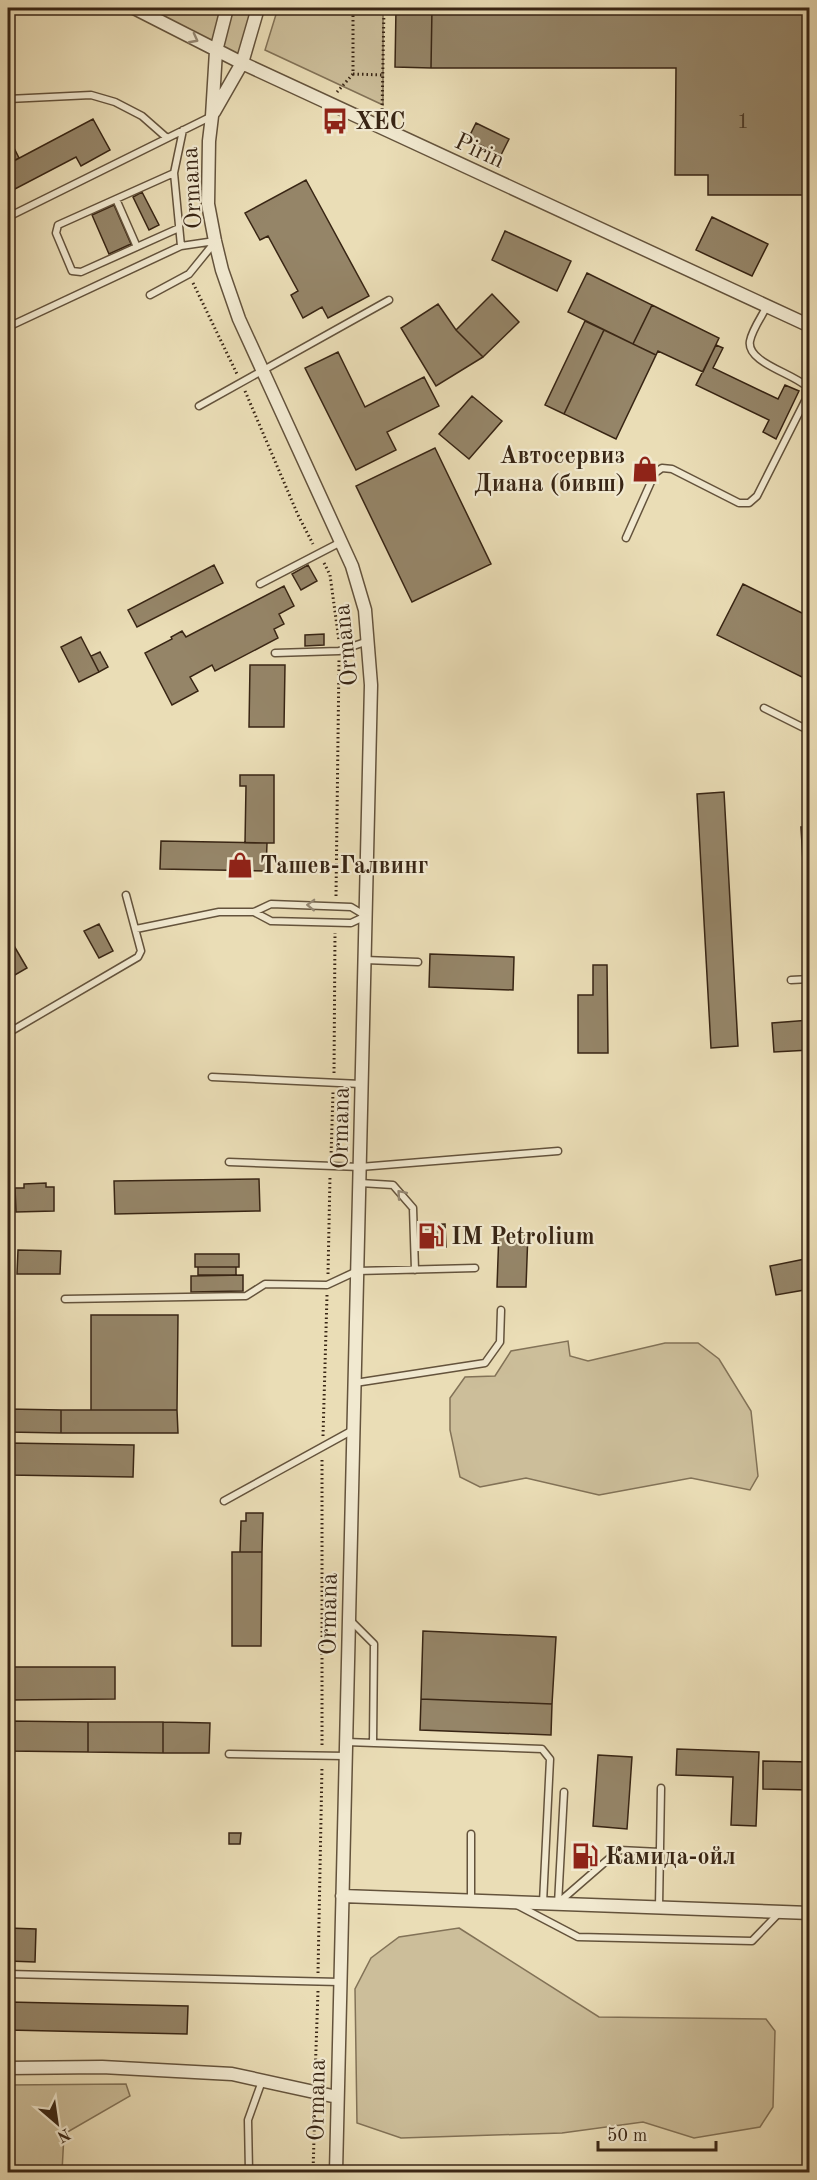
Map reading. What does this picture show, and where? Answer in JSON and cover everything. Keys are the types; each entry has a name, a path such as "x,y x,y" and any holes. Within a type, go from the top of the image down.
{"street":[{"name":"Pirin","path":"134,8 216,51 810,326"},
{"name":"Ormana","path":"227,8 216,51 207,173 208,204 215,241 222,270 239,319 341,541 360,589 368,640 371,685 336,2172"},
{"path":"212,116 242,63 258,8"},
{"path":"342,1896 810,1913"},
{"path":"8,2068 102,2067 232,2074 337,2097"}],"lane":[{"path":"8,99 91,95 115,102 142,116 167,138"},
{"path":"8,217 212,116"},
{"path":"181,246 174,173 183,130"},
{"path":"174,173 58,225 56,233 72,271 81,272 179,228"},
{"path":"116,199 137,247"},
{"path":"8,327 181,246 215,241"},
{"path":"150,295 189,274 215,241"},
{"path":"199,406 389,300"},
{"path":"626,538 655,473 662,468 672,469 740,503 749,502 757,496 806,399 806,386 798,379 756,358 751,351 750,340 767,306"},
{"path":"261,584 341,541"},
{"path":"275,652 339,651 368,640"},
{"path":"764,708 810,731"},
{"path":"8,1033 138,957 141,951 126,895"},
{"path":"136,929 219,912 254,912 272,904 351,907 366,916"},
{"path":"254,912 271,921 351,923 366,916"},
{"path":"365,960 418,962"},
{"path":"791,980 810,979"},
{"path":"212,1077 362,1084"},
{"path":"229,1162 360,1167 558,1151"},
{"path":"360,1183 393,1185 413,1208 415,1270"},
{"path":"65,1299 246,1296 265,1284 327,1285 357,1271 475,1268"},
{"path":"355,1383 485,1363 500,1342 501,1310"},
{"path":"224,1500 354,1430"},
{"path":"349,1619 374,1644 374,1743"},
{"path":"346,1742 542,1749 550,1759 543,1903"},
{"path":"229,1754 346,1756"},
{"path":"659,1907 661,1788"},
{"path":"558,1904 564,1791"},
{"path":"471,1834 471,1901"},
{"path":"558,1904 619,1850 660,1852"},
{"path":"511,1902 578,1937 752,1941 780,1912"},
{"path":"8,1974 340,1982"},
{"path":"249,2172 248,2120 262,2080"}],"path":[{"path":"327,103 353,74 353,8"},
{"path":"382,128 384,8"},
{"path":"353,74 383,75"},
{"path":"330,575 339,631 336,906"},
{"path":"313,2172 322,1756 322,1447 334,1083 335,923"}],"shaded area":[{"path":"134,8 258,8 242,63"},
{"path":"278,8 383,8 383,105 265,50"},
{"path":"568,1341 570,1356 588,1361 665,1343 698,1343 719,1359 751,1411 758,1476 750,1490 691,1478 599,1495 526,1478 480,1487 460,1477 450,1430 450,1398 465,1377 495,1376 511,1351"},
{"path":"459,1928 599,2017 766,2019 775,2031 773,2107 760,2127 694,2138 643,2122 562,2133 401,2138 357,2123 355,1989 371,1958 399,1937"},
{"path":"126,2084 130,2096 64,2134 62,2172 8,2172 8,2085"}],"building":[{"path":"396,8 432,8 431,68 395,67"},
{"path":"432,8 810,8 810,195 708,195 708,175 675,175 676,68 431,68"},
{"path":"93,119 110,150 81,166 76,157 15,189 8,175 8,164"},
{"path":"476,123 509,139 501,155 468,139"},
{"path":"8,136 19,158 8,164"},
{"path":"306,180 369,296 328,318 322,307 303,318 291,295 298,291 268,236 260,240 245,213"},
{"path":"142,192 159,225 149,230 133,197"},
{"path":"114,205 131,244 109,254 92,215"},
{"path":"712,217 768,244 752,276 696,250"},
{"path":"505,231 571,261 557,291 492,260"},
{"path":"587,273 652,305 633,344 568,312"},
{"path":"492,294 519,322 483,357 456,330"},
{"path":"438,304 456,330 483,357 436,386 401,328"},
{"path":"652,305 719,338 703,372 658,351 656,355 633,344"},
{"path":"585,321 604,330 564,414 545,405"},
{"path":"604,330 656,355 616,439 564,414"},
{"path":"716,345 723,348 713,368 778,399 785,385 799,391 776,439 763,432 769,420 696,385"},
{"path":"338,352 365,407 424,377 439,406 387,432 396,450 356,470 305,368"},
{"path":"472,396 502,421 469,459 439,434"},
{"path":"435,448 491,564 412,602 356,486"},
{"path":"214,565 223,583 137,627 128,610"},
{"path":"308,565 317,581 301,590 292,574"},
{"path":"743,584 810,617 810,681 717,635"},
{"path":"284,586 294,606 279,614 284,624 274,629 278,638 215,671 212,665 190,677 198,691 172,705 145,653 182,631 186,637"},
{"path":"324,634 324,645 305,646 305,635"},
{"path":"81,637 99,672 79,682 61,647"},
{"path":"100,652 108,667 99,672 91,656"},
{"path":"250,665 285,665 284,727 249,727"},
{"path":"240,775 274,775 274,843 245,843 246,786 240,786"},
{"path":"724,792 738,1046 711,1048 697,794"},
{"path":"801,827 810,827 809,968"},
{"path":"161,841 267,843 266,871 160,869"},
{"path":"99,924 113,951 99,958 84,931"},
{"path":"10,939 27,968 8,979 8,941"},
{"path":"430,954 514,957 513,990 429,987"},
{"path":"593,965 607,965 608,1053 578,1053 578,995 593,995"},
{"path":"810,1020 810,1050 774,1052 772,1023"},
{"path":"259,1179 260,1211 115,1214 114,1181"},
{"path":"46,1183 46,1187 54,1187 54,1211 16,1212 15,1188 24,1188 24,1184"},
{"path":"445,1224 446,1247 418,1247 418,1225"},
{"path":"499,1231 528,1232 526,1287 497,1287"},
{"path":"18,1250 61,1251 60,1274 17,1274"},
{"path":"195,1254 239,1254 239,1267 195,1267"},
{"path":"810,1258 810,1289 776,1295 770,1266"},
{"path":"198,1267 236,1267 236,1275 198,1275"},
{"path":"243,1275 243,1291 191,1292 191,1276"},
{"path":"91,1315 178,1315 177,1410 91,1410"},
{"path":"8,1409 61,1410 61,1433 8,1432"},
{"path":"61,1410 177,1410 178,1433 61,1433"},
{"path":"8,1443 134,1445 133,1477 8,1475"},
{"path":"246,1513 263,1513 262,1552 240,1552 241,1521 246,1521"},
{"path":"232,1552 262,1552 261,1646 232,1646"},
{"path":"423,1631 556,1637 552,1704 421,1699"},
{"path":"8,1667 115,1667 115,1699 8,1700"},
{"path":"421,1699 552,1704 551,1735 420,1730"},
{"path":"8,1721 88,1722 88,1752 8,1751"},
{"path":"88,1722 163,1722 163,1753 88,1752"},
{"path":"163,1722 210,1723 209,1753 163,1753"},
{"path":"677,1749 759,1752 756,1826 731,1825 733,1777 676,1775"},
{"path":"598,1755 632,1757 627,1829 593,1826"},
{"path":"763,1761 810,1762 810,1790 763,1789"},
{"path":"229,1833 241,1833 240,1844 229,1844"},
{"path":"8,1928 36,1929 35,1962 8,1961"},
{"path":"8,2002 188,2006 187,2034 8,2030"}],"place":[{"name":"ХЕС","path":"335,121"},
{"name":"Автосервиз Диана (бивш)","path":"645,469"},
{"name":"Ташев-Галвинг","path":"240,865"},
{"name":"IM Petrolium","path":"431,1236"},
{"name":"Камида-ойл","path":"585,1856"}]}
